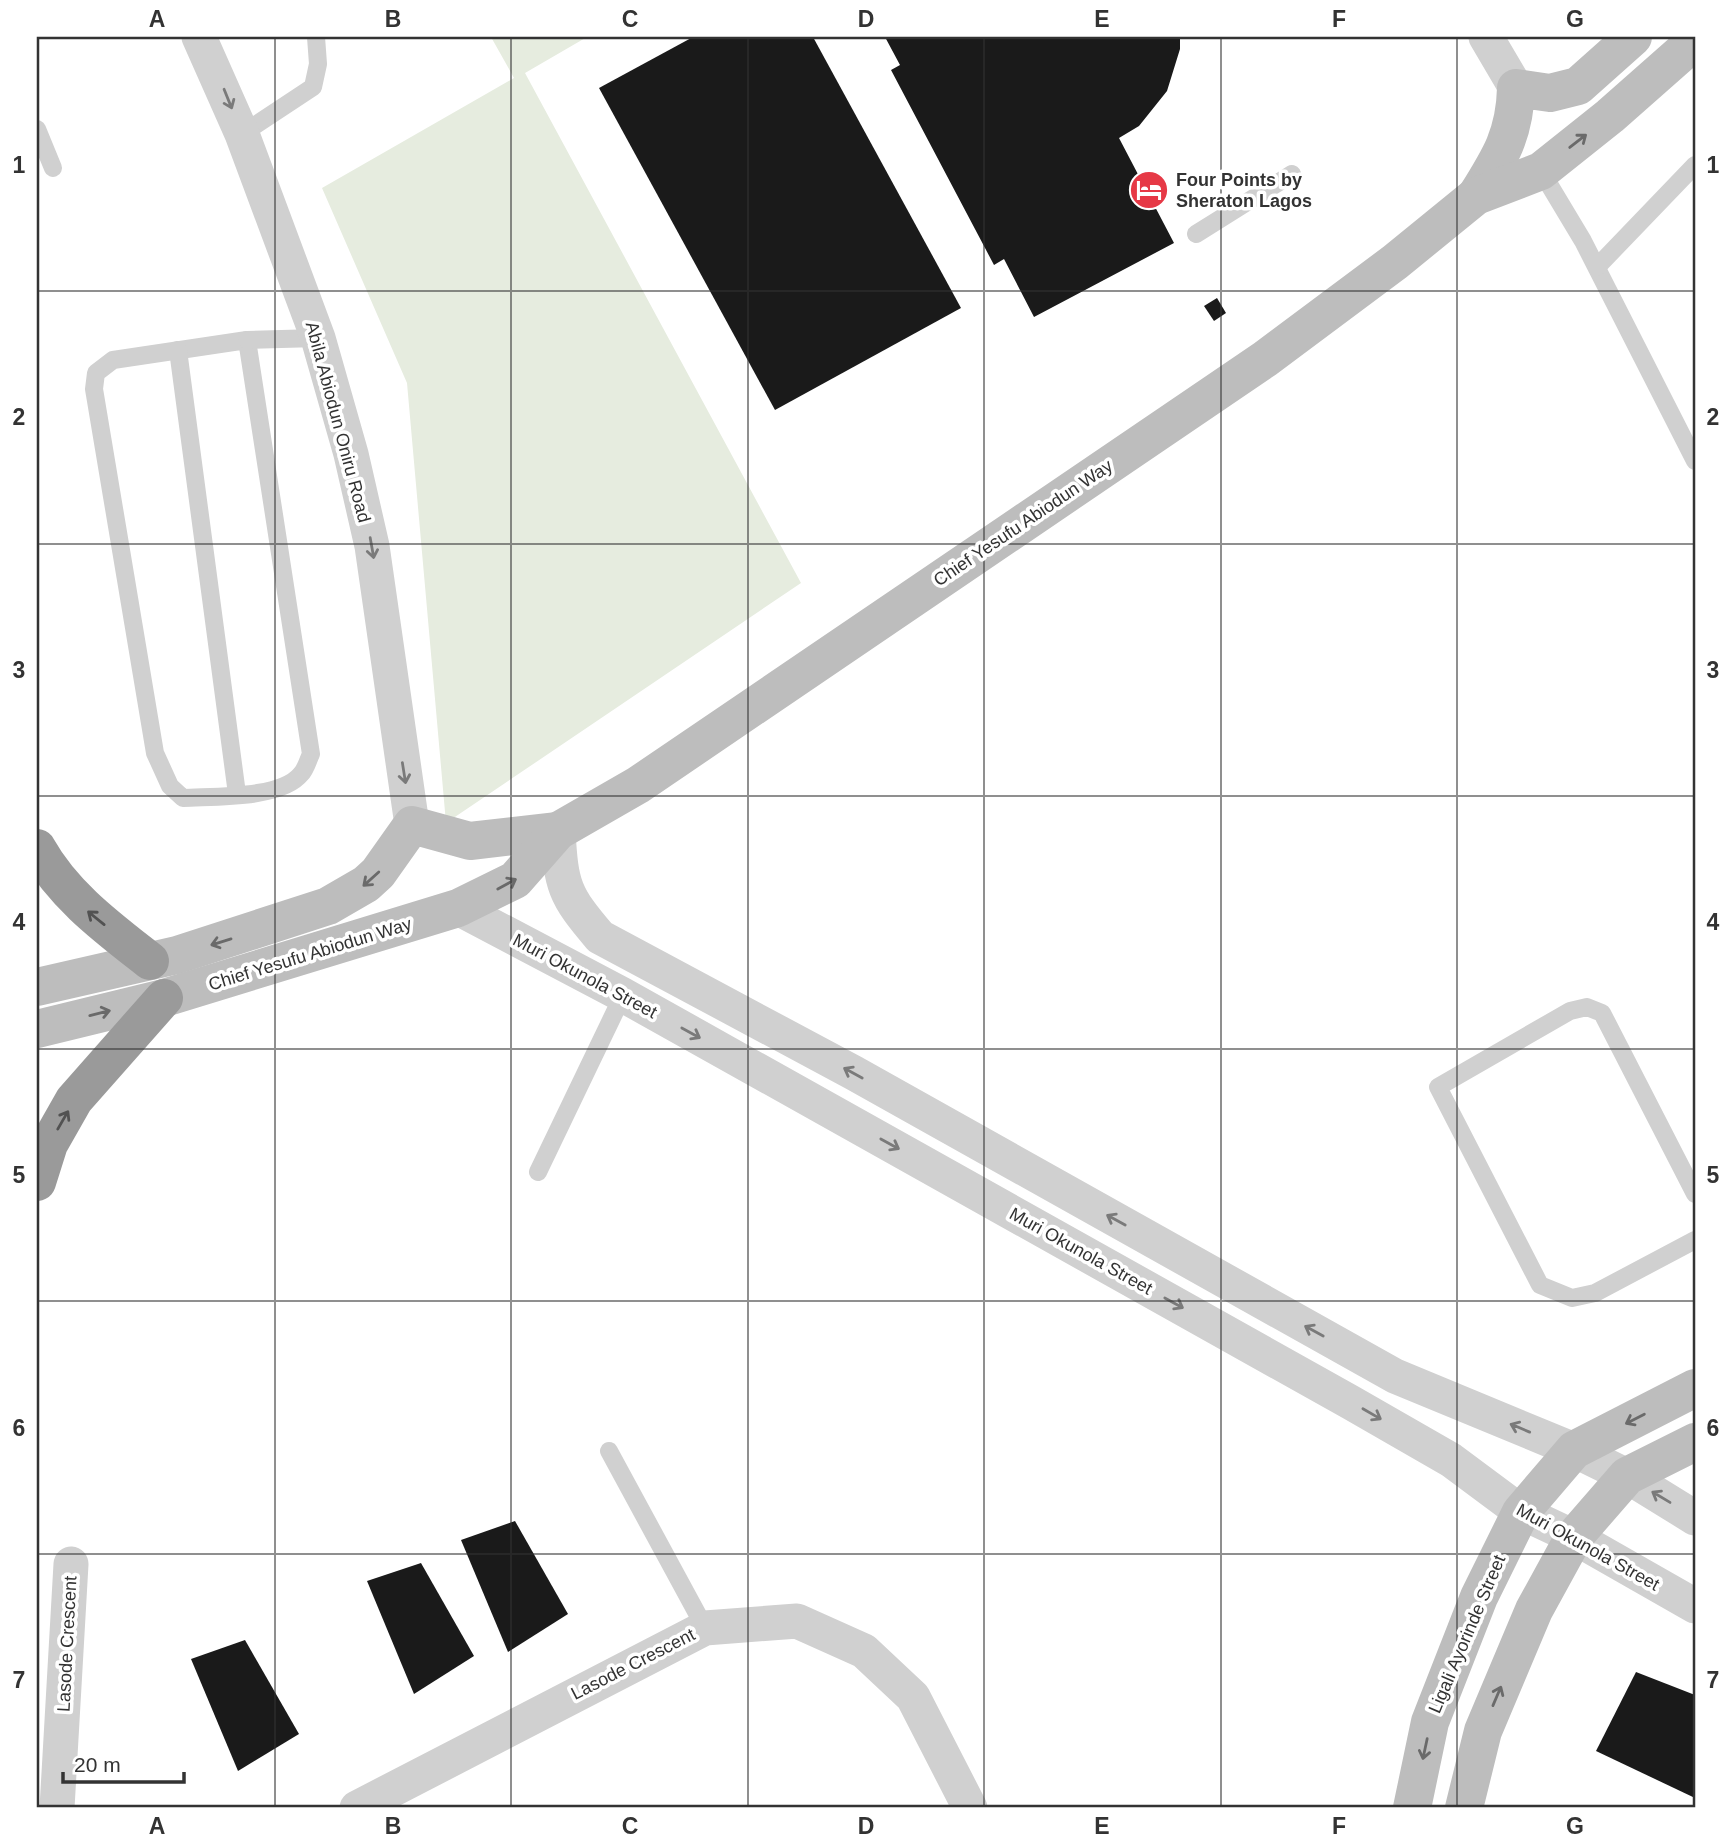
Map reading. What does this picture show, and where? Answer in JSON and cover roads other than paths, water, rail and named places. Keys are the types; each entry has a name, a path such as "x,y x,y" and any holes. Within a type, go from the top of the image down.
{"highway":[{"path":"37,848 47,867 85,909 149,961"},
{"path":"37,1182 49,1144 74,1100 164,998"}],"main road":[{"path":"1476,196 1502,155 1515,118 1516,88 1550,93 1578,86 1633,37"},
{"path":"1476,196 1541,171 1610,116 1695,41"},
{"name":"Chief Yesufu Abiodun Way","path":"37,1029 164,998 458,908 515,880 558,831 638,785 1253,366 1395,262 1476,196"},
{"path":"37,987 149,961 287,922 328,906 366,884 378,873 412,825"},
{"name":"Chief Yesufu Abiodun Way","path":"412,825 470,841 558,831"},
{"name":"Ligali Ayorinde Street","path":"1412,1808 1430,1722 1479,1597 1521,1512 1574,1450 1695,1388"},
{"path":"1464,1808 1483,1731 1534,1610 1574,1537 1627,1476 1695,1443"}],"street":[{"name":"Abila Abiodun Oniru Road","path":"199,37 242,134 318,338 351,454 372,546 412,825"},
{"path":"1486,37 1516,88"},
{"path":"558,831 561,877 575,908 600,937 854,1073 1395,1376 1574,1450 1627,1476 1695,1518"},
{"name":"Muri Okunola Street","path":"458,908 623,995 1395,1427 1451,1460 1521,1512 1574,1537 1695,1606"},
{"name":"Lasode Crescent","path":"57,1808 71,1564"},
{"name":"Lasode Crescent","path":"357,1808 705,1628 797,1620 864,1651 913,1697 970,1808"}],"lane":[{"path":"242,134 313,88 318,64 316,37"},
{"path":"37,129 53,168"},
{"path":"1597,267 1695,165"},
{"path":"1541,171 1597,267 1695,461"},
{"path":"1196,234 1292,174"},
{"path":"247,340 311,754 302,773 286,786 237,794 183,798 170,786 155,753 94,389 96,373 113,360 247,340 318,338"},
{"path":"177,350 237,794"},
{"path":"538,1172 623,995"},
{"path":"1695,1194 1602,1013 1587,1007 1570,1011 1438,1087 1540,1285 1572,1298 1595,1293 1695,1240"},
{"path":"609,1451 705,1628"}],"place":[{"name":"Four Points by Sheraton Lagos","path":"1149,190"}]}
